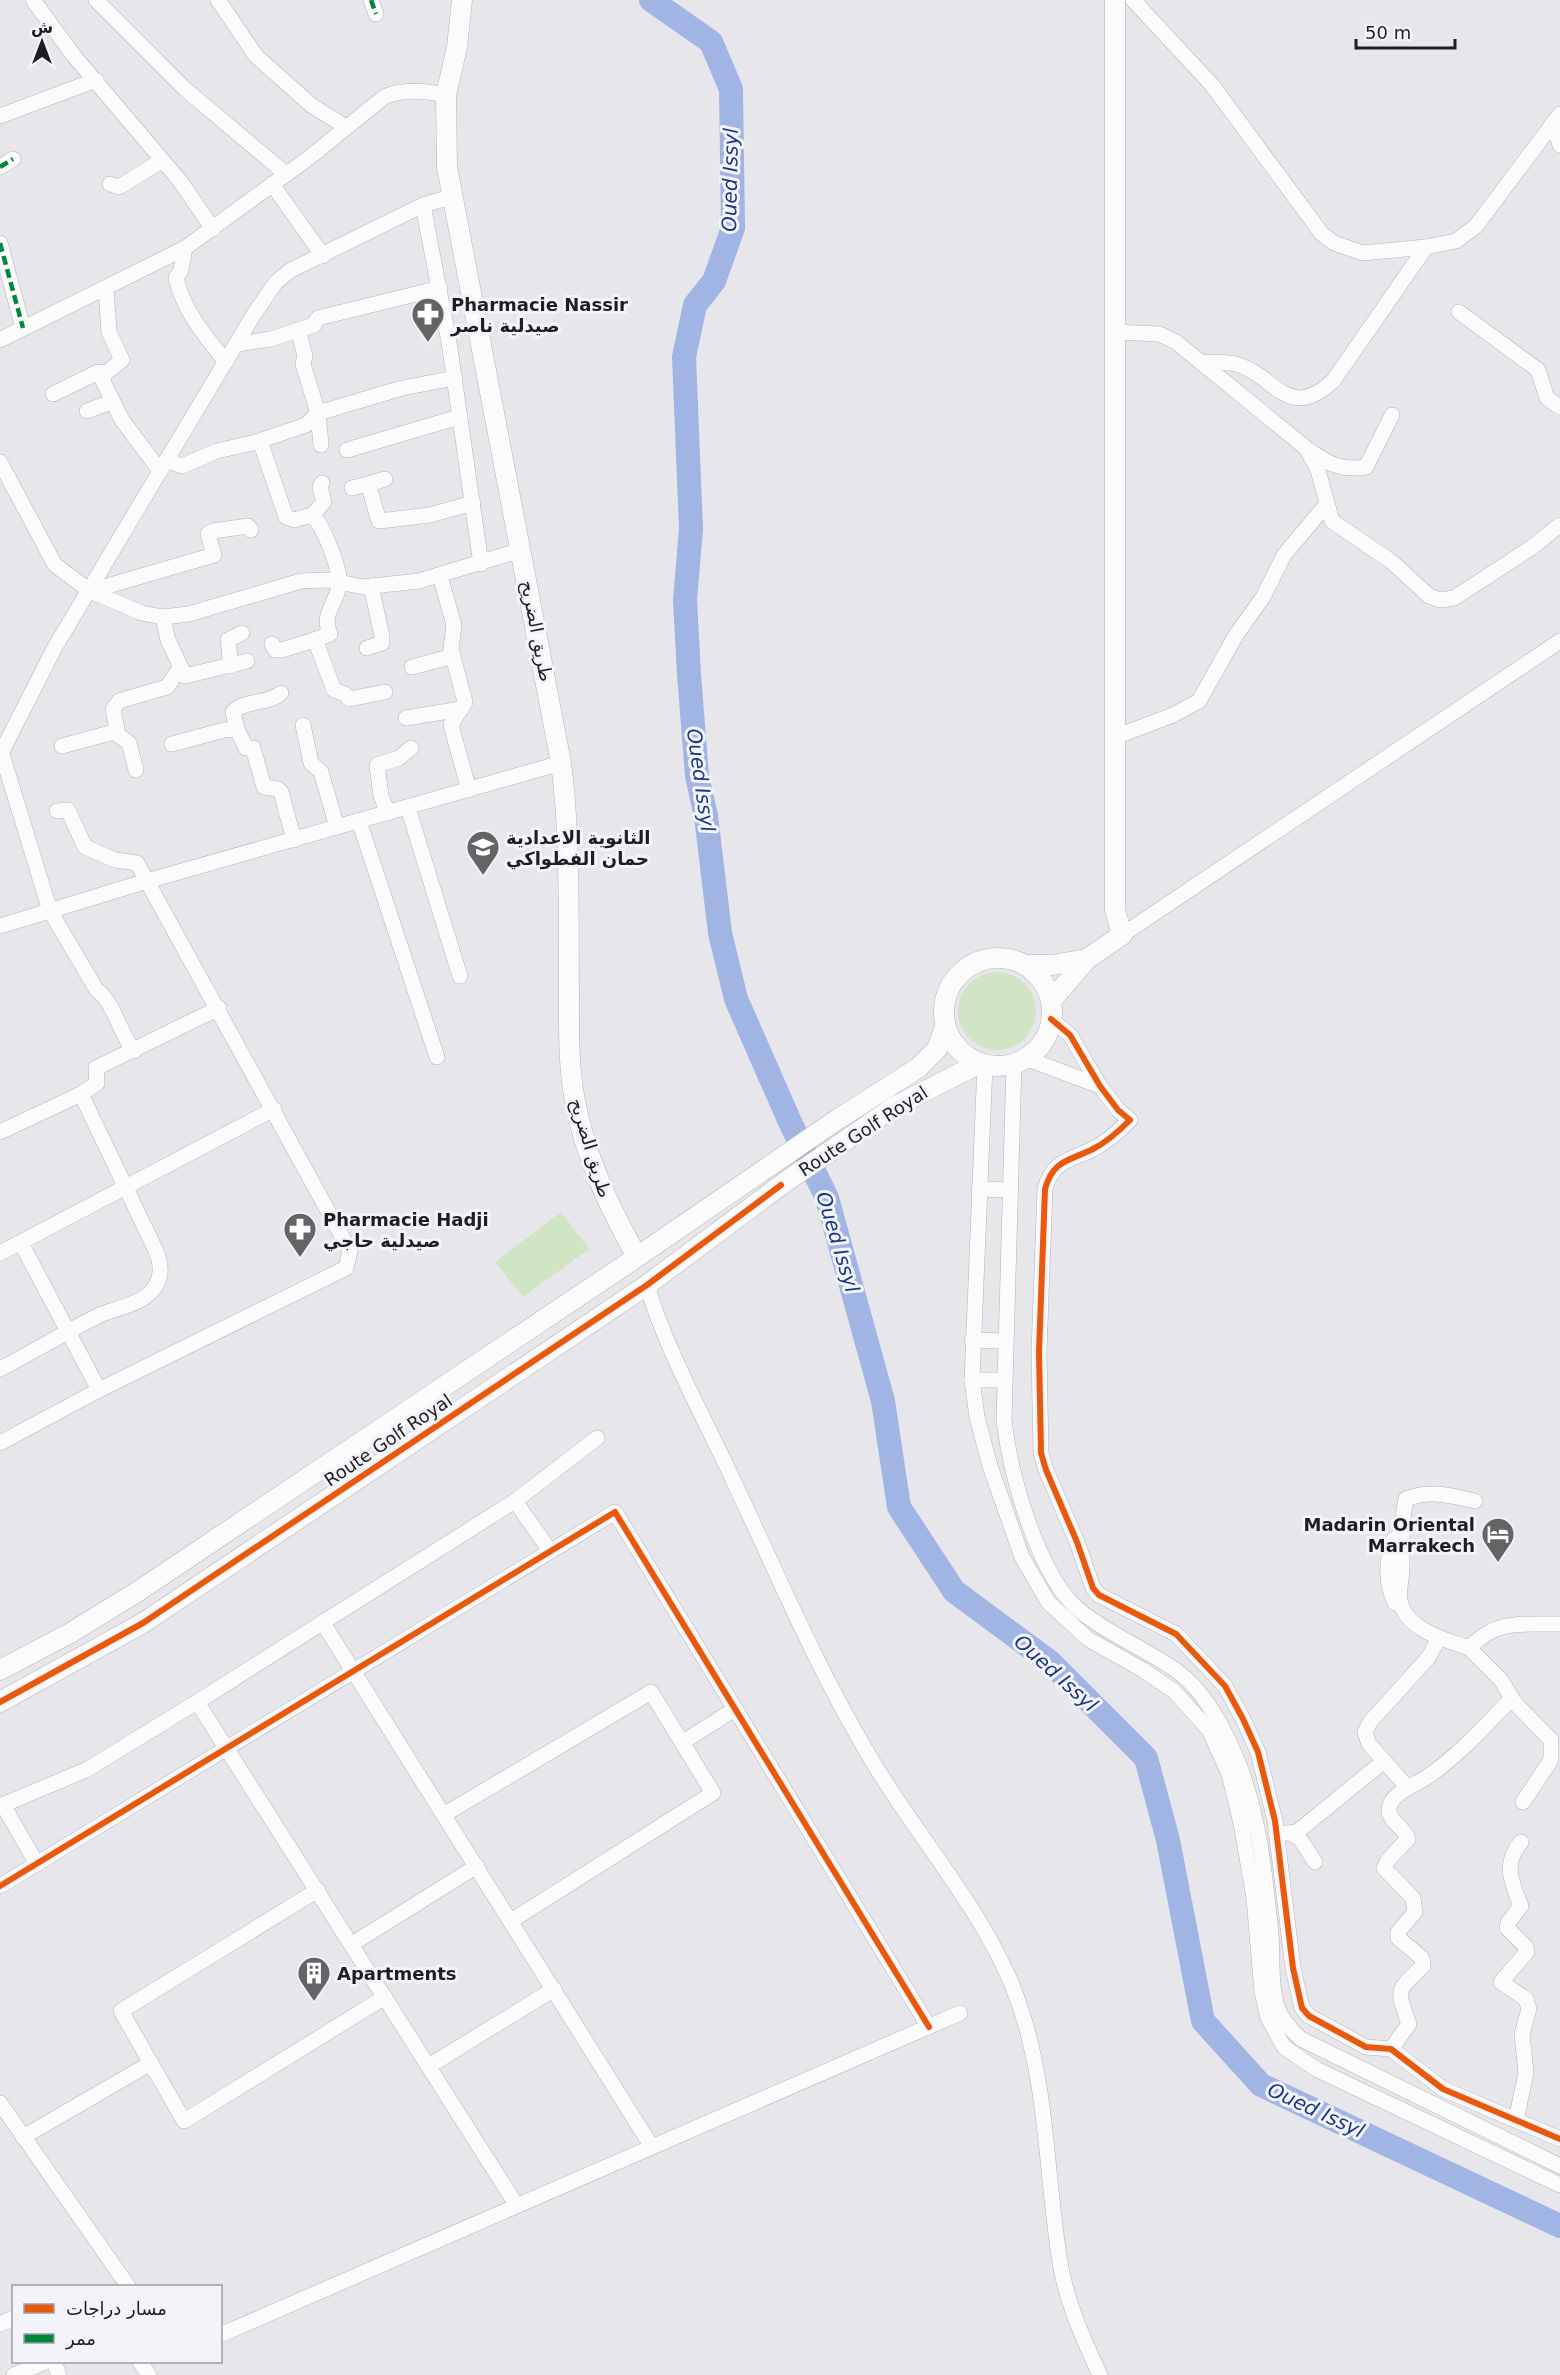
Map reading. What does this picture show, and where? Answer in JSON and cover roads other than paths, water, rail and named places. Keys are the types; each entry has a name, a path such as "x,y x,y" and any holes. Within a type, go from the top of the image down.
{"street":[{"path":"33,0 74,56 180,181 213,229"},
{"path":"96,0 220,121 286,174"},
{"path":"218,0 256,56 311,105 346,127"},
{"name":"طريق الضريح","path":"462,0 458,47 446,95 446,132 452,198 561,763 567,844 569,1036 574,1100 589,1153 608,1206 637,1257"},
{"path":"1115,0 1115,910 1122,935"},
{"path":"1133,0 1212,85 1322,234 1349,250 1363,253 1426,247 1456,241 1470,233 1557,118"},
{"path":"0,116 96,80"},
{"path":"0,340 185,248 392,93 427,91 446,95"},
{"path":"1557,118 1560,145"},
{"path":"110,184 119,188 161,161"},
{"path":"272,184 323,256"},
{"path":"134,1051 126,1041 108,999 96,989 50,911 1,755 55,647 163,465 276,282 291,270 423,205 452,198"},
{"path":"423,205 455,378 481,564"},
{"path":"0,243 23,328"},
{"path":"1201,362 1238,365 1285,395 1311,396 1323,390 1333,381 1426,247"},
{"path":"185,248 181,270 176,278 179,290 189,314 226,362"},
{"path":"106,288 109,332 122,360 101,377 111,402 163,465 182,466 217,451 260,441 306,425 318,413 402,388 455,378"},
{"path":"237,344 271,339 314,326 318,318 440,288"},
{"path":"1459,312 1538,370 1547,398 1560,406"},
{"path":"298,330 305,357 303,364 318,413 321,445"},
{"path":"1114,332 1167,336 1306,448 1331,465 1351,470 1366,467 1392,416"},
{"path":"53,394 98,372 104,373"},
{"path":"87,411 111,402"},
{"path":"347,450 459,417"},
{"path":"260,441 286,517 294,520 312,515 324,502 320,487 322,483"},
{"path":"1306,448 1318,470 1326,506 1332,521 1392,562 1429,596 1440,600 1454,598 1531,548 1560,525"},
{"path":"0,462 48,555 67,575 90,591 142,613 163,617 189,614 301,581 371,586 440,576 521,550"},
{"path":"352,488 385,479"},
{"path":"368,484 380,521 430,515 472,504"},
{"path":"1115,737 1173,715 1199,701 1236,635 1263,597 1284,555 1326,506"},
{"path":"272,644 275,650 282,650 330,634 326,615 340,582 333,554 319,519 312,515"},
{"path":"90,591 214,555 208,534 213,531 248,526 251,530"},
{"path":"440,576 454,625 451,638 453,656 465,702 452,725 469,790"},
{"path":"367,648 382,643 371,586"},
{"path":"163,617 168,640 185,676 247,661"},
{"path":"231,666 228,640 242,633"},
{"path":"317,639 317,645 336,692 345,694 349,699 385,692"},
{"path":"1560,641 1087,959 1051,1010 1043,1042 1020,1061 1010,1190 1004,1380 1004,1420 1012,1467 1029,1519 1056,1582 1079,1610 1187,1679 1210,1709 1232,1748 1245,1785 1264,1868 1274,1986 1277,2006 1284,2020 1301,2038 1560,2166"},
{"path":"412,667 453,656"},
{"path":"62,746 114,732 117,729 114,709 118,701 167,687 180,668"},
{"path":"281,693 256,704 238,707 233,712 237,729 246,748 253,748 264,787 278,789 281,792 294,840"},
{"path":"406,718 461,709"},
{"path":"303,724 310,763 321,772 337,827"},
{"path":"172,744 224,730 237,729"},
{"path":"114,732 129,743 136,770"},
{"path":"388,813 381,796 377,765 399,758 411,748"},
{"path":"0,926 147,881 561,763"},
{"path":"408,807 460,976"},
{"path":"0,1443 99,1390 346,1268 350,1251 219,1008 137,863 115,860 85,847 68,810 57,811"},
{"path":"359,821 437,1057"},
{"path":"1100,1086 1020,1061 983,1064 958,1049 945,1026 943,1010 946,995 953,981 964,969 978,961 994,958 1010,959 1025,965 1037,974 1046,987 1051,1010 1070,1035 1100,1086 1130,1120 1107,1140 1057,1166 1049,1175 1045,1189 1040,1331 1041,1453 1053,1490 1077,1542 1093,1588 1099,1595 1176,1634 1225,1686 1258,1752 1284,1834 1293,1968 1302,2008 1309,2016 1366,2047 1391,2049 1443,2089 1560,2139"},
{"path":"1025,965 1052,965 1087,959"},
{"path":"0,1132 81,1094 97,1083 96,1068 219,1008"},
{"name":"Route Golf Royal","path":"0,1670 72,1632 137,1592 927,1061 937,1049 945,1026"},
{"path":"983,1064 972,1380 977,1417 990,1466 1022,1557 1042,1595 1088,1639 1143,1670 1183,1699 1209,1730 1222,1756 1241,1823 1254,1898 1262,1992 1268,2018 1277,2037 1293,2054 1316,2069 1560,2185"},
{"name":"Route Golf Royal","path":"0,1702 143,1623 647,1285 781,1185 852,1136 913,1096 983,1064"},
{"path":"0,1369 96,1316 139,1300 149,1292 159,1278 159,1259 81,1094"},
{"path":"0,1253 274,1109"},
{"path":"979,1189 1010,1190"},
{"path":"21,1243 99,1390"},
{"path":"647,1285 669,1342 790,1608 878,1770 992,1943 1010,1980 1039,2072 1061,2269 1072,2310 1100,2375"},
{"path":"972,1340 1005,1341"},
{"path":"972,1380 1004,1380"},
{"path":"37,1864 2,1806 86,1770 197,1702 515,1501 597,1438"},
{"path":"1475,1502 1435,1492 1417,1494 1406,1499 1402,1535 1402,1573 1399,1588 1401,1606 1413,1622 1439,1638 1469,1648 1501,1680 1512,1698 1551,1740 1555,1765 1523,1802"},
{"path":"515,1501 550,1551"},
{"path":"0,1886 615,1512 929,2027"},
{"path":"323,1623 652,2147"},
{"path":"1469,1648 1484,1633 1500,1626 1560,1624"},
{"path":"1408,1788 1369,1744 1365,1732 1370,1722 1428,1658 1439,1638"},
{"path":"445,1814 651,1692 683,1742 713,1793 511,1921"},
{"path":"1391,2049 1409,2024 1400,1996 1401,1986 1423,1966 1422,1958 1398,1938 1398,1932 1415,1912 1413,1898 1384,1868 1388,1860 1408,1839 1406,1832 1390,1816 1389,1808 1392,1800 1426,1778 1471,1741 1512,1698"},
{"path":"197,1702 518,2206"},
{"path":"683,1742 735,1709"},
{"path":"1284,1834 1384,1761"},
{"path":"1284,1834 1300,1839 1315,1862"},
{"path":"1516,2120 1526,2073 1522,2034 1529,2010 1526,2000 1501,1982 1527,1952 1526,1947 1507,1928 1508,1923 1521,1906 1510,1881 1509,1870 1516,1848 1521,1842"},
{"path":"352,1944 477,1866"},
{"path":"318,1890 121,2012 184,2121 386,1997"},
{"path":"429,2067 554,1989"},
{"path":"222,2334 960,2013"},
{"path":"23,2137 151,2063"},
{"path":"0,2103 127,2285"},
{"path":"14,2375 41,2363"}],"waterway":[{"name":"Oued Issyl","path":"651,0 711,42 731,89 733,228 714,281 695,305 684,357 691,529 685,600 689,674 697,776 706,816 720,933 736,999 790,1122 827,1198 883,1401 899,1507 954,1591 1050,1662 1146,1758 1168,1840 1203,2021 1261,2085 1560,2226"}],"place":[{"name":"Pharmacie Nassir صيدلية ناصر","path":"428,343"},
{"name":"الثانوية الاعدادية حمان الفطواكي","path":"483,876"},
{"name":"Pharmacie Hadji صيدلية حاجي","path":"300,1258"},
{"name":"Madarin Oriental Marrakech","path":"1498,1563"},
{"name":"Apartments","path":"314,2002"}]}
